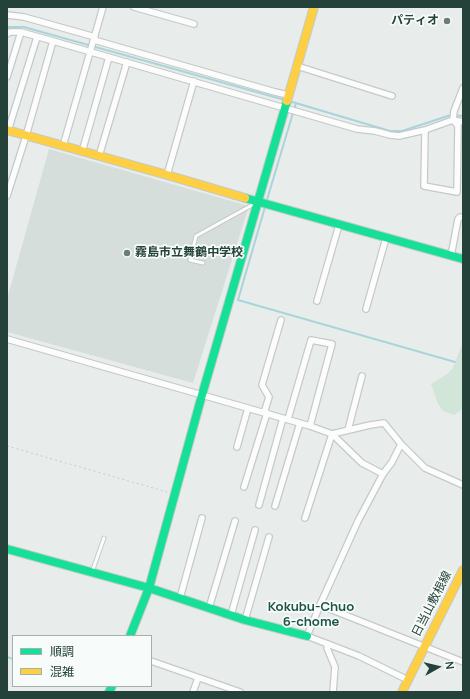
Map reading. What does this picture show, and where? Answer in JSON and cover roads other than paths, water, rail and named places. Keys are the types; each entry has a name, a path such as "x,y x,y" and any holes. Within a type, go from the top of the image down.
{"street":[{"path":"63,146 103,7"},
{"path":"134,7 194,24"},
{"path":"130,635 149,588 202,395 314,7"},
{"path":"7,16 24,17 94,40 275,92 286,101"},
{"path":"7,34 10,32 21,32 194,81 286,101 358,129 390,135 399,136 425,130 453,116 463,88"},
{"path":"7,77 21,32"},
{"path":"37,37 7,131 463,259"},
{"path":"7,196 53,41"},
{"path":"82,152 109,57"},
{"path":"99,156 127,62"},
{"path":"297,66 392,96"},
{"path":"168,175 194,81"},
{"path":"425,130 424,186 457,192 458,126 453,116"},
{"path":"453,116 463,122"},
{"path":"451,256 458,219 463,217"},
{"path":"317,301 338,225"},
{"path":"366,310 386,238"},
{"path":"244,487 266,413 269,397 262,385 281,320"},
{"path":"7,339 310,426 332,434 362,463 383,474"},
{"path":"260,505 285,419 312,340 332,344 310,426"},
{"path":"348,430 362,376"},
{"path":"237,447 248,408"},
{"path":"275,506 300,423"},
{"path":"332,434 384,423 401,444 425,468 463,485"},
{"path":"305,518 332,434"},
{"path":"307,636 358,521 401,444"},
{"path":"180,598 202,518"},
{"path":"209,608 235,521"},
{"path":"231,616 254,530"},
{"path":"245,620 269,537"},
{"path":"7,549 149,588 231,616 307,636 360,656 408,680"},
{"name":"日当山敷根線","path":"402,692 463,570"},
{"path":"320,605 463,662"},
{"path":"328,644 327,648 335,667 333,692"},
{"path":"152,661 240,692"},
{"path":"193,692 198,678"}],"lane":[{"path":"202,263 190,260 196,236 257,202"},
{"path":"92,572 104,538"}],"waterway":[{"path":"7,27 24,27 285,100"},
{"path":"289,101 390,131 402,131 451,115 463,116"},
{"path":"266,203 296,103"},
{"path":"265,207 238,300 455,362"},
{"path":"7,657 12,659"}],"place":[{"name":"パティオ","path":"447,21"},
{"name":"霧島市立舞鶴中学校","path":"127,253"}],"district":[{"name":"Kokubu-Chuo 6-chome","path":"311,614"}]}
